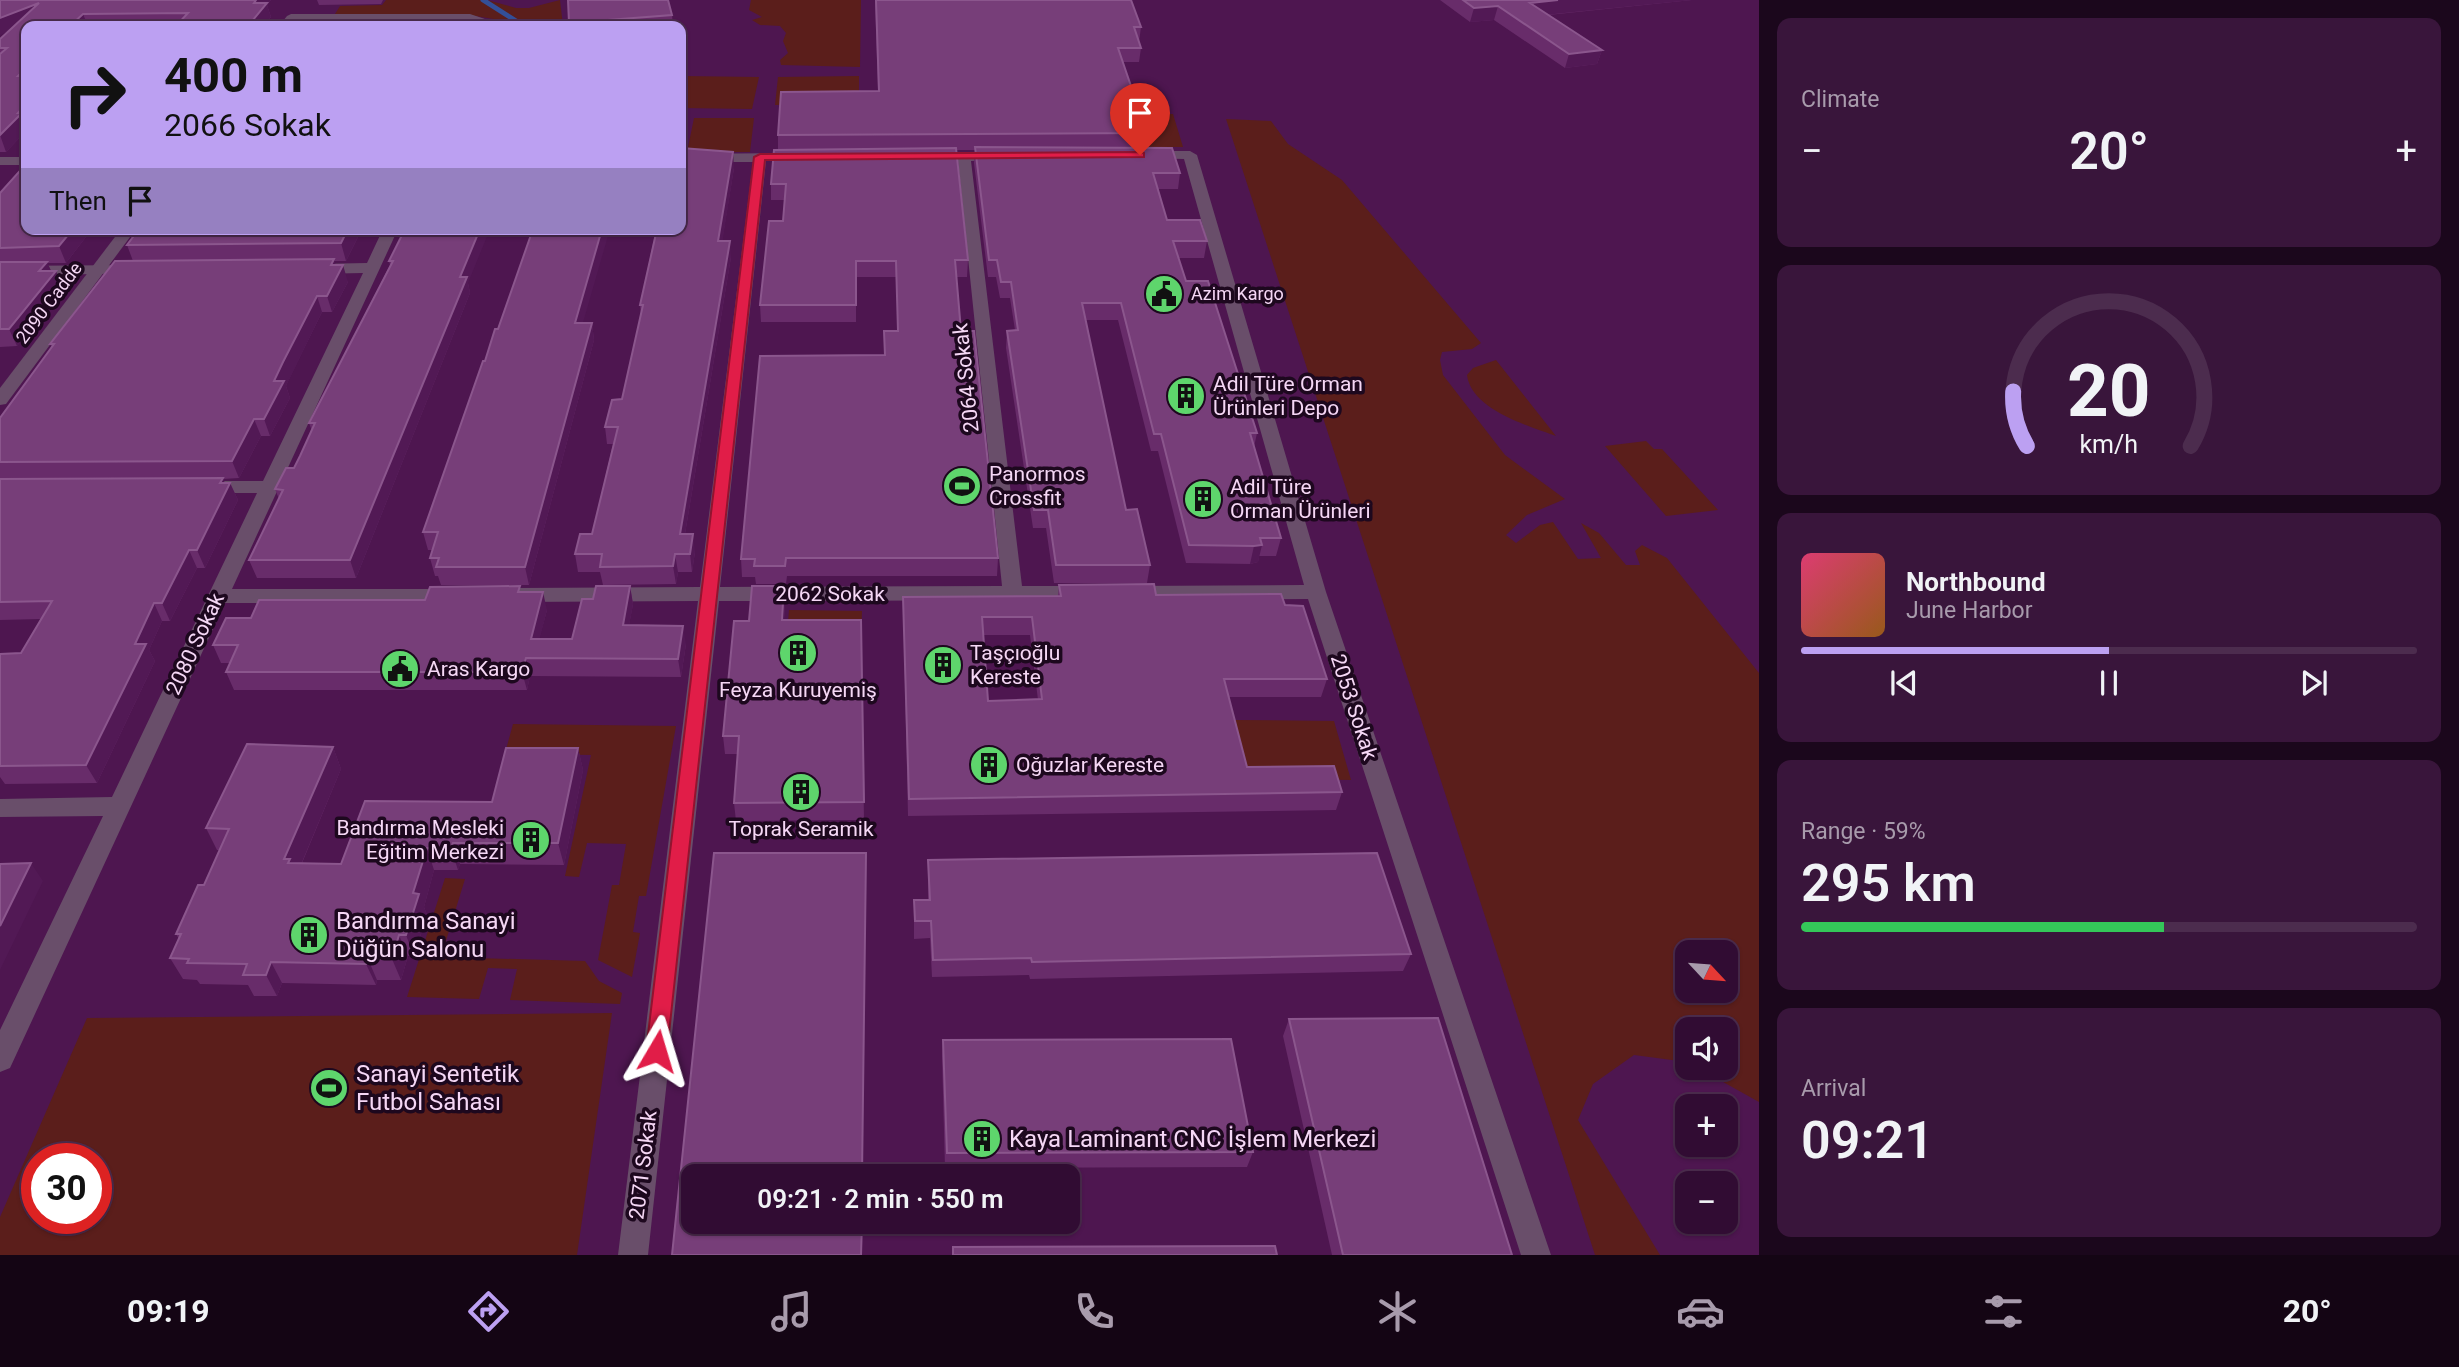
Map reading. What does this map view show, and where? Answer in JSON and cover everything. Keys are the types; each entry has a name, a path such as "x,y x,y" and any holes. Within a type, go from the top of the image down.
{"street":[{"path":"334,21 470,18 481,21"},
{"name":"2053 Sokak","path":"1135,155 1190,155 1316,592 1536,1255"},
{"name":"2064 Sokak","path":"964,156 1013,594"},
{"path":"910,157 1011,156"},
{"name":"2071 Sokak","path":"633,1255 760,157"},
{"path":"686,158 814,157"},
{"path":"0,160 21,161"},
{"name":"2090 Cadde","path":"0,400 124,235"},
{"name":"2080 Sokak","path":"0,1059 388,235"},
{"path":"294,269 372,268"},
{"path":"0,271 150,270"},
{"path":"188,488 269,487"},
{"name":"2062 Sokak","path":"495,596 1316,592"},
{"path":"218,596 468,596"},
{"path":"0,808 120,806"}],"shaded area":[{"path":"0,0 1759,0 1759,1255 0,1255"},
{"path":"386,0 487,0 516,8 529,8 560,0 562,21 503,21 475,16 335,14 340,6 382,5"},
{"path":"751,0 861,0 860,67 781,65 780,60 788,53 783,41 786,33 780,26 760,25 752,20 762,17 749,10"},
{"path":"686,76 759,77 752,109 686,108"},
{"path":"859,76 859,104 775,105 778,77"},
{"path":"1137,114 1173,114 1183,147 1147,147"},
{"path":"694,118 754,118 750,152 687,152"},
{"path":"1226,119 1271,121 1288,144 1342,180 1481,343 1472,349 1442,352 1440,360 1443,375 1505,455 1565,499 1527,515 1506,535 1516,543 1540,525 1553,522 1578,559 1601,558 1581,523 1599,533 1626,565 1640,565 1635,551 1642,545 1667,558 1759,673 1759,1102 1720,1080 1738,1080 1738,1017 1675,1017 1675,1060 1634,1055 1593,1084 1578,1120 1660,1255 1595,1255"},
{"path":"1496,360 1556,436 1502,414 1490,407 1471,387 1467,375 1473,368"},
{"path":"1646,441 1654,449 1662,449 1718,510 1666,516 1605,446"},
{"path":"789,610 862,611 861,635 787,635"},
{"path":"1235,720 1334,721 1351,780 1248,778"},
{"path":"513,724 676,726 646,896 639,896 633,932 640,933 632,977 598,960 612,885 619,885 626,844 587,843 579,877 565,876 591,755 535,754 502,764"},
{"path":"445,878 465,879 441,957 585,961 599,981 622,993 620,1004 510,1000 517,969 488,968 479,999 407,997"},
{"name":"Sanayi Sentetik Futbol Sahası","path":"612,1013 577,1255 0,1255 0,1217 21,1169 21,1234 112,1234 112,1143 32,1143 87,1018"}],"building":[{"path":"0,0 256,0 254,3 267,3 252,21 181,21 188,13 83,14 75,21 21,21 21,73 18,76 21,76 21,110 18,113 21,114 0,135 0,54 7,48 0,48 0,39 39,3 0,18"},
{"path":"568,0 668,0 672,15 595,21 569,21"},
{"path":"876,0 1131,0 1141,27 1134,27 1141,48 1118,48 1147,133 778,135 781,92 879,91"},
{"path":"1463,0 1558,0 1530,3 1602,50 1569,54 1498,6 1474,8"},
{"path":"975,147 1172,148 1180,173 1153,173 1167,220 1200,220 1207,241 1173,241 1186,281 1208,281 1257,433 1250,433 1281,538 1260,538 1262,545 1254,546 1189,545 1161,434 1154,434 1121,303 1082,303 1126,510 1137,509 1150,565 1056,565 1048,510 1034,510 1007,331 1018,330 1011,282 1001,282 997,260 989,260"},
{"path":"686,148 733,152 718,241 730,241 680,534 693,534 690,554 675,554 673,566 600,567 602,554 575,554 580,534 592,534 618,427 605,427 612,400 622,399 643,305 640,305 656,235 686,235"},
{"path":"956,148 968,260 955,260 961,331 974,331 998,558 786,558 785,566 754,566 755,559 741,559 760,356 885,355 884,331 898,331 896,261 856,261 856,305 760,305 769,221 783,221 786,184 771,184 774,150"},
{"path":"21,170 21,235 68,235 59,246 0,248 0,193"},
{"path":"134,235 345,235 341,243 127,245"},
{"path":"402,235 478,235 460,277 467,277 350,560 249,560 283,490 275,489 286,468 294,468 315,423 309,423 393,261 389,261"},
{"path":"531,235 600,235 575,323 592,323 525,567 436,567 439,558 430,558 438,532 423,532 483,361 495,329 498,329"},
{"path":"334,259 331,265 343,265 327,296 317,296 274,381 284,381 264,419 254,419 232,461 0,462 0,418 54,344 50,344 115,261"},
{"path":"0,262 47,262 39,271 56,271 9,329 0,329"},
{"path":"223,478 220,483 230,483 197,550 189,550 162,603 154,603 135,644 146,644 86,765 0,766 0,654 21,653 52,601 0,602 0,479"},
{"path":"1154,584 1156,595 1281,594 1285,605 1303,606 1327,679 1224,679 1247,767 1334,766 1342,792 909,799 903,597 1061,596 1059,585","holes":["982,617 1032,617 1042,699 988,701"]},
{"path":"520,586 518,592 543,592 531,639 572,639 582,599 593,599 596,586 630,586 623,625 683,626 678,659 526,658 522,672 226,672 238,645 213,645 226,618 251,618 259,600 425,600 430,587"},
{"path":"752,586 784,586 782,620 861,620 864,802 734,803 739,736 723,736 734,621 749,621"},
{"path":"247,744 333,747 284,859 290,859 288,863 341,864 365,801 492,802 506,748 578,748 558,843 453,843 451,849 427,848 413,893 419,894 406,935 399,935 392,959 368,959 366,964 271,962 266,975 243,975 247,964 187,963 189,959 170,958 181,934 176,934 198,885 204,885 229,829 206,828"},
{"path":"714,853 866,853 862,1164 682,1164"},
{"path":"1377,853 1411,954 1032,962 1031,958 933,960 931,921 915,921 914,900 930,900 928,860"},
{"path":"31,863 0,926 0,864"},
{"path":"1438,1018 1512,1255 1343,1255 1289,1019"},
{"path":"1231,1039 1253,1152 947,1153 943,1040"},
{"path":"681,1169 681,1234 862,1234 861,1255 672,1255"},
{"path":"1275,1246 1277,1255 953,1255 953,1247"}],"waterway":[{"path":"483,0 516,21"}],"place":[{"name":"Azim Kargo","path":"1164,294"},
{"name":"Adil Türe Orman Ürünleri Depo","path":"1186,396"},
{"name":"Panormos Crossfit","path":"962,486"},
{"name":"Adil Türe Orman Ürünleri","path":"1203,499"},
{"name":"Feyza Kuruyemiş","path":"798,653"},
{"name":"Taşçıoğlu Kereste","path":"943,665"},
{"name":"Aras Kargo","path":"400,669"},
{"name":"Oğuzlar Kereste","path":"989,765"},
{"name":"Toprak Seramik","path":"801,792"},
{"name":"Bandırma Mesleki Eğitim Merkezi","path":"531,840"},
{"name":"Bandırma Sanayi Düğün Salonu","path":"309,935"},
{"name":"Sanayi Sentetik Futbol Sahası","path":"329,1088"},
{"name":"Kaya Laminant CNC İşlem Merkezi","path":"982,1139"}],"route":[{"path":"657,1051 760,157 1140,155"}]}
